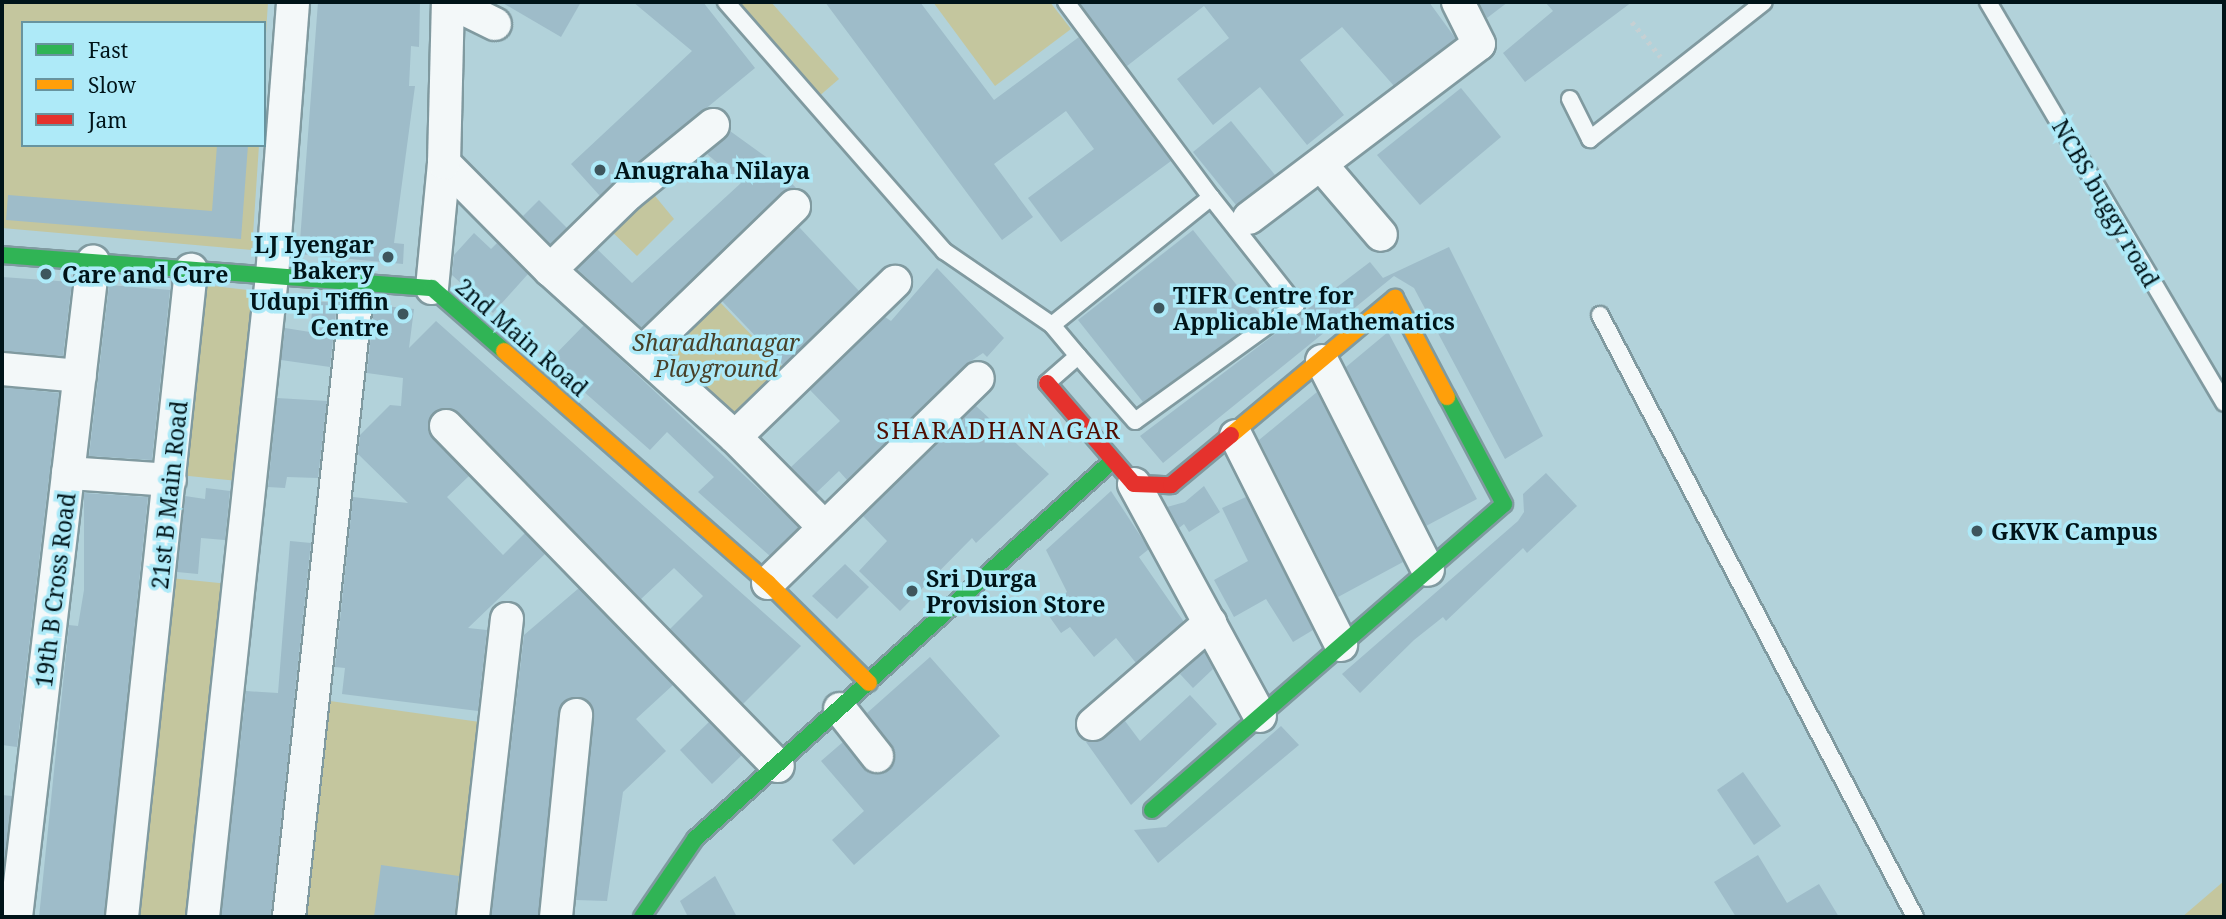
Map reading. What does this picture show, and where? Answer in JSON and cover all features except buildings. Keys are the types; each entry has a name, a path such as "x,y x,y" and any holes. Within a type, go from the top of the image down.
{"street":[{"path":"203,917 272,276 293,2"},
{"path":"432,288 444,163 449,2 495,24"},
{"path":"1250,218 1323,167 1479,44 1458,2"},
{"path":"550,270 628,194 713,125"},
{"path":"444,163 550,270 735,437 824,527"},
{"path":"1323,167 1381,235"},
{"path":"643,352 794,206"},
{"name":"2nd Main Road","path":"2,255 432,288 768,583 869,683"},
{"name":"19th B Cross Road","path":"16,917 12,868 68,473 93,262"},
{"name":"21st B Main Road","path":"122,917 147,720 191,270"},
{"path":"735,437 895,282"},
{"path":"289,917 358,283"},
{"path":"1134,484 1171,485 1236,436 1395,298 1504,503 1152,810"},
{"path":"1322,361 1428,570"},
{"path":"2,369 79,376"},
{"path":"768,583 978,378"},
{"path":"1047,383 1111,462 1134,484 1261,716"},
{"path":"446,426 778,765"},
{"path":"1236,436 1341,645"},
{"path":"651,911 695,839 1111,462"},
{"path":"68,473 170,480"},
{"path":"473,917 507,619"},
{"path":"1093,724 1210,623"},
{"path":"840,709 877,756"},
{"path":"556,917 576,715"}],"lane":[{"path":"726,2 944,251 1052,325 1135,421 1296,306 1066,2"},
{"path":"1570,99 1590,139 1764,2"},
{"name":"NCBS buggy road","path":"1989,2 2224,403"},
{"path":"1052,325 1211,197"},
{"path":"1600,315 1915,917"},
{"path":"1047,383 1078,356"}],"path":[{"path":"1632,22 1671,73"}],"green space":[{"path":"2,2 268,2 266,34 266,21 21,21 21,147 259,147 252,250 2,228"},
{"path":"732,2 771,2 839,79 817,98"},
{"path":"933,2 1050,2 1071,29 995,86"},
{"path":"646,185 674,219 637,256 606,226"},
{"path":"197,284 257,291 238,481 179,475"},
{"name":"Sharadhanagar Playground","path":"717,299 783,368 731,418 658,355"},
{"path":"170,578 229,584 194,917 130,917"},
{"path":"330,701 487,723 461,917 302,917"},
{"path":"2224,881 2224,917 2182,917"}],"traffic: fast":[{"path":"2,255 432,288 504,351"},
{"path":"1152,810 1504,504 1447,397"},
{"path":"642,917 695,839 1111,462"}],"traffic: slow":[{"path":"1231,435 1395,298 1447,397"},
{"path":"504,351 768,583 869,683"}],"traffic: jam":[{"path":"1047,383 1134,484 1171,485 1231,435"}],"place":[{"name":"Anugraha Nilaya","path":"600,170"},
{"name":"LJ Iyengar Bakery","path":"388,257"},
{"name":"Care and Cure","path":"46,274"},
{"name":"TIFR Centre for Applicable Mathematics","path":"1159,308"},
{"name":"Udupi Tiffin Centre","path":"403,314"},
{"name":"GKVK Campus","path":"1977,531"},
{"name":"Sri Durga Provision Store","path":"912,591"}],"district":[{"name":"SHARADHANAGAR","path":"999,430"}]}
